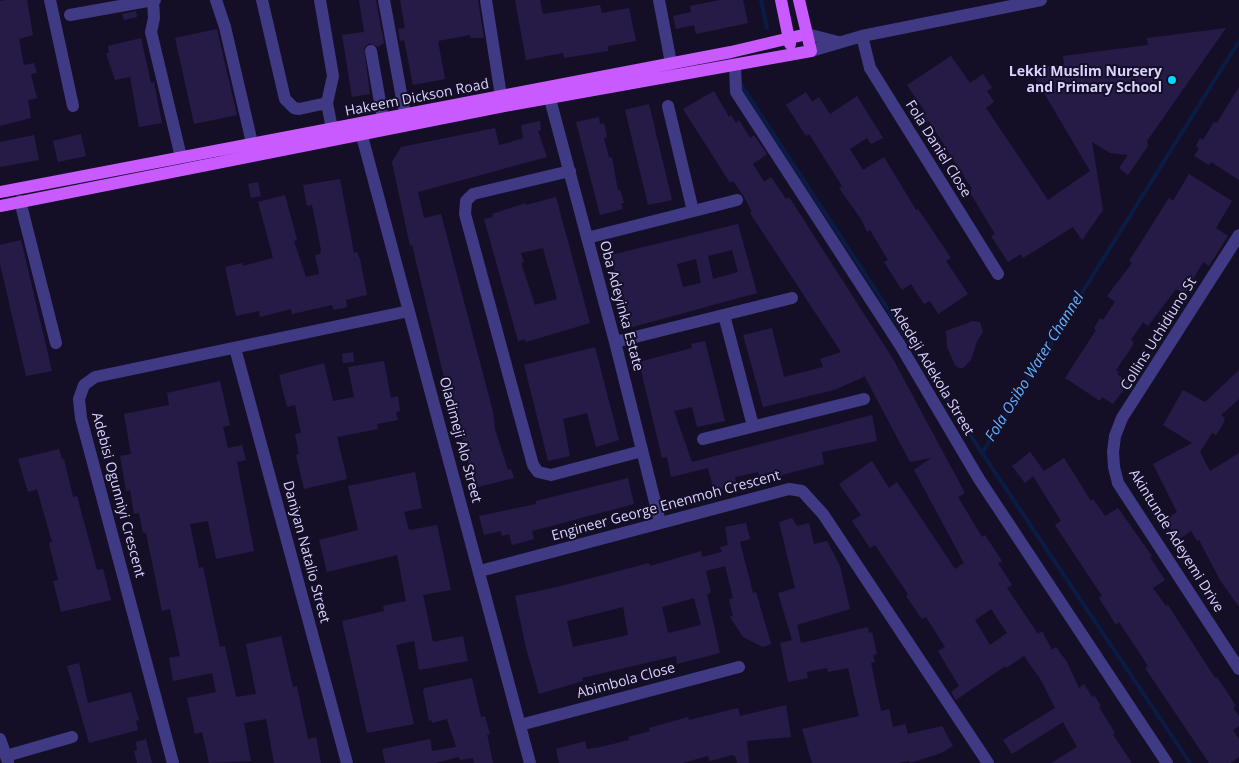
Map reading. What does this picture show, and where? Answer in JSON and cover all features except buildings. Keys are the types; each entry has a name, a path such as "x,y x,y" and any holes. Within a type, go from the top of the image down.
{"main road":[{"path":"782,0 792,55"},
{"path":"799,0 810,51"},
{"name":"Hakeem Dickson Road","path":"0,206 20,201 42,190 180,157 332,129 360,129 383,119 731,52 807,34"},
{"name":"Hakeem Dickson Road","path":"0,192 42,190 360,129 550,99 810,51"}],"street":[{"path":"50,0 73,106"},
{"path":"70,15 154,0 152,32 180,157"},
{"path":"216,0 225,27 252,143"},
{"path":"262,0 285,99 294,108 327,103"},
{"path":"320,0 333,76 327,103 332,129"},
{"path":"384,0 405,116"},
{"path":"486,0 501,96"},
{"path":"659,0 671,63"},
{"name":"Hakeem Dickson Road","path":"810,51 862,36 1041,0"},
{"name":"Hakeem Dickson Road","path":"807,34 838,42"},
{"name":"Fola Daniel Close","path":"862,36 870,68 998,274"},
{"path":"371,51 383,119"},
{"name":"Adedeji Adekola Street","path":"735,65 736,92 900,345 980,479 1167,763"},
{"name":"Oba Adeyinka Estate","path":"550,99 615,342 660,522"},
{"path":"668,106 693,211"},
{"name":"Oladimeji Alo Street","path":"360,129 530,763"},
{"path":"570,171 473,194 466,201 465,214 533,465 538,472 551,475 642,451"},
{"path":"587,238 737,200"},
{"path":"20,201 56,343"},
{"name":"Collins Uchidiuno St","path":"1112,452 1115,436 1122,418 1239,235"},
{"path":"615,342 792,298"},
{"name":"Adebisi Ogunniyi Crescent","path":"173,763 81,418 79,399 84,385 95,377 409,311"},
{"path":"724,315 753,426"},
{"name":"Daniyan Natalio Street","path":"235,348 348,763"},
{"path":"703,439 864,399"},
{"name":"Akintunde Adeyemi Drive","path":"1112,452 1118,483 1239,669"},
{"name":"Engineer George Enenmoh Crescent","path":"480,571 789,489 802,491 823,514 988,763"},
{"path":"1227,651 1239,644"},
{"name":"Abimbola Close","path":"520,724 739,667"},
{"path":"0,739 7,760 72,737"}],"waterway":[{"path":"761,0 767,28"},
{"name":"Fola Osibo Water Channel","path":"1190,763 982,453 1239,41"},
{"path":"742,86 982,453"}],"place":[{"name":"Lekki Muslim Nursery and Primary School","path":"1172,80"}]}
